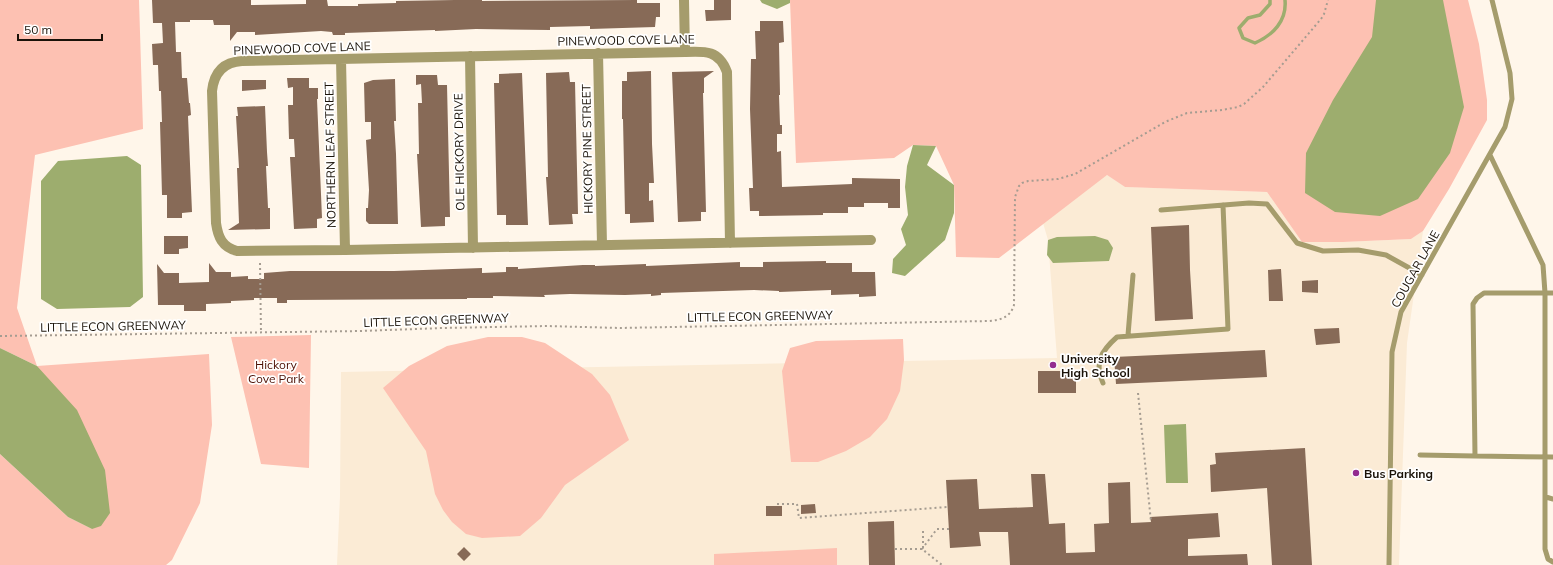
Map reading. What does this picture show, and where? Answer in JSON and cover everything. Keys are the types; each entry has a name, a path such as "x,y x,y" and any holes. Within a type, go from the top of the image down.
{"street":[{"path":"684,0 685,52"},
{"name":"PINEWOOD COVE LANE","path":"730,242 727,72 719,58 711,53 598,53 236,61 224,66 218,71 215,77 212,91 216,223 217,232 224,244 230,249 245,252 871,240"},
{"name":"HICKORY PINE STREET","path":"598,53 602,245"},
{"name":"OLE HICKORY DRIVE","path":"470,56 473,248"},
{"name":"NORTHERN LEAF STREET","path":"341,59 345,250"}],"lane":[{"name":"COUGAR LANE","path":"1389,565 1393,344 1401,312 1505,127 1512,99 1510,73 1492,0"},
{"path":"1490,155 1543,266 1545,293 1545,549 1548,558 1553,562"},
{"path":"1161,210 1249,202 1267,204 1297,243 1323,252 1358,250 1386,255 1422,275"},
{"path":"1103,383 1098,372 1100,358 1105,348 1117,337 1128,335 1228,329 1223,205"},
{"path":"1128,335 1133,275"},
{"path":"1476,456 1473,304 1477,298 1484,293 1553,293"},
{"path":"1420,455 1553,457"},
{"path":"1546,497 1553,500"}],"path":[{"name":"LITTLE ECON GREENWAY","path":"0,336 361,332 443,328 547,326 635,328 973,321 1002,319 1010,314 1014,305 1015,197 1019,186 1022,183 1028,181 1058,179 1079,172 1165,122 1180,115 1195,112 1222,110 1244,104 1263,87 1320,19 1324,14 1328,0"},
{"path":"260,263 261,333"},
{"path":"1138,393 1151,522"},
{"path":"778,504 797,504 799,518 947,507"},
{"path":"922,549 937,529 949,529"},
{"path":"922,549 924,531"},
{"path":"895,549 922,549 942,565"}],"shaded area":[{"path":"760,0 790,0 790,3 777,9 762,3"},
{"path":"1376,0 1443,0 1464,107 1450,153 1418,199 1380,216 1335,212 1305,193 1306,153 1333,100 1372,37"},
{"path":"913,145 936,146 927,165 954,185 954,213 945,240 905,276 892,273 893,259 906,245 901,229 908,215 905,187 907,166"},
{"path":"127,156 141,165 143,297 130,307 57,309 41,299 41,181 58,161"},
{"name":"University High School","path":"1107,175 1125,187 1267,192 1302,242 1411,239 1423,231 1407,343 1399,565 337,565 340,496 341,372 1057,358 1048,240 1036,199"},
{"path":"1095,236 1108,240 1113,248 1109,261 1053,263 1047,255 1048,240 1057,237"},
{"path":"0,348 37,366 77,410 105,470 110,513 101,526 92,529 68,517 0,454"},
{"path":"1186,424 1188,483 1166,483 1164,425"}],"green space":[{"path":"0,0 139,0 143,129 35,155 17,308 37,366 0,348"},
{"path":"790,0 1468,0 1479,44 1487,100 1487,120 1449,189 1423,231 1411,239 1302,242 1267,192 1125,187 1107,175 999,258 956,257 954,185 936,146 913,145 894,158 796,163"},
{"name":"Hickory Cove Park","path":"311,335 309,468 261,464 231,337"},
{"path":"488,337 522,337 545,343 592,374 610,395 629,440 565,485 541,518 520,536 482,538 466,534 452,522 443,510 435,494 426,451 383,388 409,366 447,346"},
{"path":"903,339 904,360 900,391 887,419 870,437 846,451 818,462 791,462 782,371 790,348 816,341"},
{"path":"209,354 212,425 200,503 172,560 166,565 0,565 0,454 68,517 92,529 37,366"},
{"path":"837,548 837,565 714,565 714,554"}],"building":[{"path":"152,0 251,0 251,5 306,4 306,0 327,0 328,6 358,6 358,4 396,3 396,1 637,0 637,3 660,3 660,17 656,17 655,27 590,29 590,26 550,27 550,30 435,30 345,33 345,35 333,35 332,32 321,31 255,35 255,32 237,32 230,41 230,25 214,25 213,20 190,20 190,22 175,22 176,52 181,52 182,78 187,78 190,103 191,115 188,116 192,212 182,213 182,218 167,218 167,195 162,195 160,122 162,122 161,91 159,91 158,65 153,65 152,44 163,43 162,23 153,23"},
{"path":"714,0 731,0 731,20 706,21 705,10 714,10"},
{"path":"760,21 783,21 784,42 779,43 779,95 780,125 782,125 782,134 777,134 777,152 781,151 782,187 852,184 852,178 900,179 900,208 888,208 888,203 864,203 864,207 848,207 848,213 823,213 823,215 759,216 759,211 750,211 749,188 753,188 750,109 751,59 756,59 755,31 760,31"},
{"path":"651,71 654,183 649,183 649,201 653,200 654,222 630,223 630,214 625,214 622,81 627,81 627,72"},
{"path":"714,71 704,78 703,93 706,212 701,212 701,221 678,222 672,72"},
{"path":"569,72 570,82 575,82 578,214 572,214 573,224 549,225 546,177 548,177 546,73"},
{"path":"522,73 528,225 506,225 506,215 497,215 494,83 499,83 499,74"},
{"path":"416,75 437,75 438,85 447,85 450,217 445,217 445,226 421,227 417,154 419,154 418,103 422,103 421,84 416,85"},
{"path":"287,78 309,78 309,88 318,88 317,99 322,218 317,219 317,228 294,229 290,157 295,157 294,139 289,139 288,105 293,105 293,87 288,88"},
{"path":"395,79 396,121 394,121 398,224 369,224 366,221 366,208 368,208 369,190 366,140 371,139 371,122 365,122 364,83 373,80"},
{"path":"242,80 266,80 266,89 242,91"},
{"path":"265,106 268,166 266,166 268,208 270,208 270,229 228,230 239,223 237,107"},
{"path":"1189,225 1193,319 1155,321 1151,227"},
{"path":"164,236 188,236 188,248 179,249 179,254 164,254"},
{"path":"826,261 826,263 852,263 852,272 875,272 876,296 859,297 859,294 831,295 831,290 779,292 754,290 661,293 661,295 651,296 651,294 570,294 544,295 545,297 493,296 493,298 467,299 287,300 287,303 277,303 277,298 254,298 254,300 231,301 231,303 206,304 206,311 184,311 184,305 158,305 157,264 164,273 179,273 179,283 209,282 209,263 216,272 231,272 231,277 248,276 248,279 264,279 264,273 290,271 394,271 482,268 482,273 506,272 506,267 518,267 518,269 583,265 646,264 646,266 740,262 740,267 763,267 763,262"},
{"path":"1281,269 1283,301 1269,301 1268,270"},
{"path":"1318,280 1318,293 1302,292 1302,281"},
{"path":"1339,328 1340,343 1316,345 1314,329"},
{"path":"1265,350 1267,377 1116,384 1114,357"},
{"path":"1038,371 1076,371 1076,393 1038,393"},
{"path":"1305,448 1312,565 1272,565 1267,488 1211,492 1210,465 1216,464 1215,453"},
{"path":"1031,474 1045,474 1049,524 1065,523 1066,553 1095,552 1094,524 1109,523 1108,483 1130,482 1131,523 1151,522 1150,517 1218,513 1220,537 1188,539 1188,556 1247,554 1248,565 1010,565 1008,532 979,532 981,546 950,548 946,480 977,479 979,509 1033,507"},
{"path":"815,504 816,513 801,514 801,505"},
{"path":"766,506 782,506 782,516 766,516"},
{"path":"894,521 895,565 869,565 868,522"},
{"path":"464,547 471,554 464,561 457,554"}],"waterway":[{"path":"1270,0 1270,4 1260,15 1248,18 1239,28 1243,38 1255,43 1268,36 1281,21 1284,14 1285,0"}],"place":[{"name":"University High School","path":"1053,365"},
{"name":"Bus Parking","path":"1356,473"}]}
